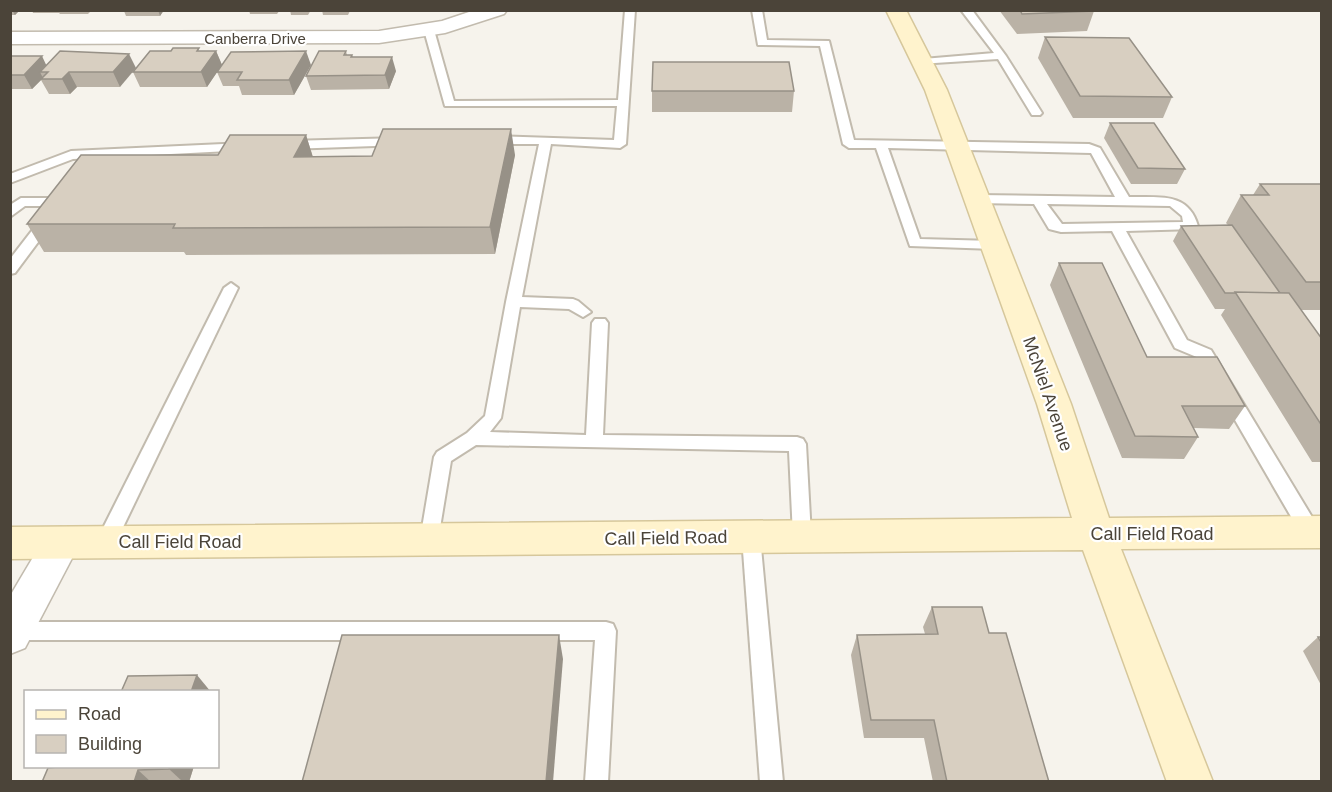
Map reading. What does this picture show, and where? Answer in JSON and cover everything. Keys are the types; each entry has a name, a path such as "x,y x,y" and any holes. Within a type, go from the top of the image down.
{"street":[{"name":"Canberra Drive","path":"10,38 379,37 429,30 496,10"},
{"name":"McNiel Avenue","path":"896,10 923,62 958,148 1054,404 1096,534 1190,782"},
{"path":"189,38 204,20"},
{"name":"Call Field Road","path":"10,543 1316,532"},
{"path":"11,633 61,543"}],"lane":[{"path":"476,141 546,140 620,144 630,10"},
{"path":"757,10 762,43 825,44 849,144 958,148 1089,148 1096,152 1124,201"},
{"path":"966,10 1001,56 1036,113"},
{"path":"429,30 449,104 623,103"},
{"path":"923,62 1001,56"},
{"path":"429,540 443,457 473,438 493,418 513,302 546,140"},
{"path":"278,146 418,142"},
{"path":"881,145 915,243 994,245"},
{"path":"10,179 71,154 255,147"},
{"path":"977,199 1173,201 1188,215 1191,226 1117,228 1054,226 1038,200"},
{"path":"10,213 21,201 61,201 10,270"},
{"path":"1117,228 1181,344 1205,354 1316,532"},
{"path":"106,542 231,288"},
{"path":"513,302 573,304 583,312"},
{"path":"594,442 600,323"},
{"path":"473,438 797,444 802,536"},
{"path":"751,537 772,782"},
{"path":"11,633 606,631 596,782"}],"building":[{"path":"1020,10 1094,10 1094,11 1022,14"},
{"path":"1045,37 1129,38 1172,97 1080,96"},
{"path":"173,48 199,48 197,51 216,51 201,72 133,72 150,51 171,51"},
{"path":"60,51 129,54 113,72 69,72 62,79 41,79 48,72 40,72"},
{"path":"306,51 289,80 237,80 242,72 217,72 231,52"},
{"path":"319,51 346,51 344,55 352,55 351,57 392,57 385,75 306,76"},
{"path":"10,56 42,56 24,75 10,75"},
{"path":"653,62 789,62 794,91 652,91"},
{"path":"1110,123 1154,123 1185,169 1138,168"},
{"path":"383,129 511,129 490,227 173,228 175,224 27,224 81,155 218,155 230,135 306,135 294,157 372,156"},
{"path":"1260,184 1322,184 1322,282 1306,282 1241,195 1269,195"},
{"path":"1232,225 1280,293 1225,293 1181,226"},
{"path":"1059,263 1102,263 1147,357 1217,357 1245,406 1182,406 1198,437 1135,436"},
{"path":"1235,292 1289,293 1322,339 1322,426"},
{"path":"932,607 982,607 989,633 1006,633 1049,782 947,782 934,720 871,720 857,635 938,634"},
{"path":"342,635 559,635 546,782 302,782"},
{"path":"197,675 192,690 122,690 128,676"},
{"path":"48,768 169,768 138,770 134,782 42,782"}]}
